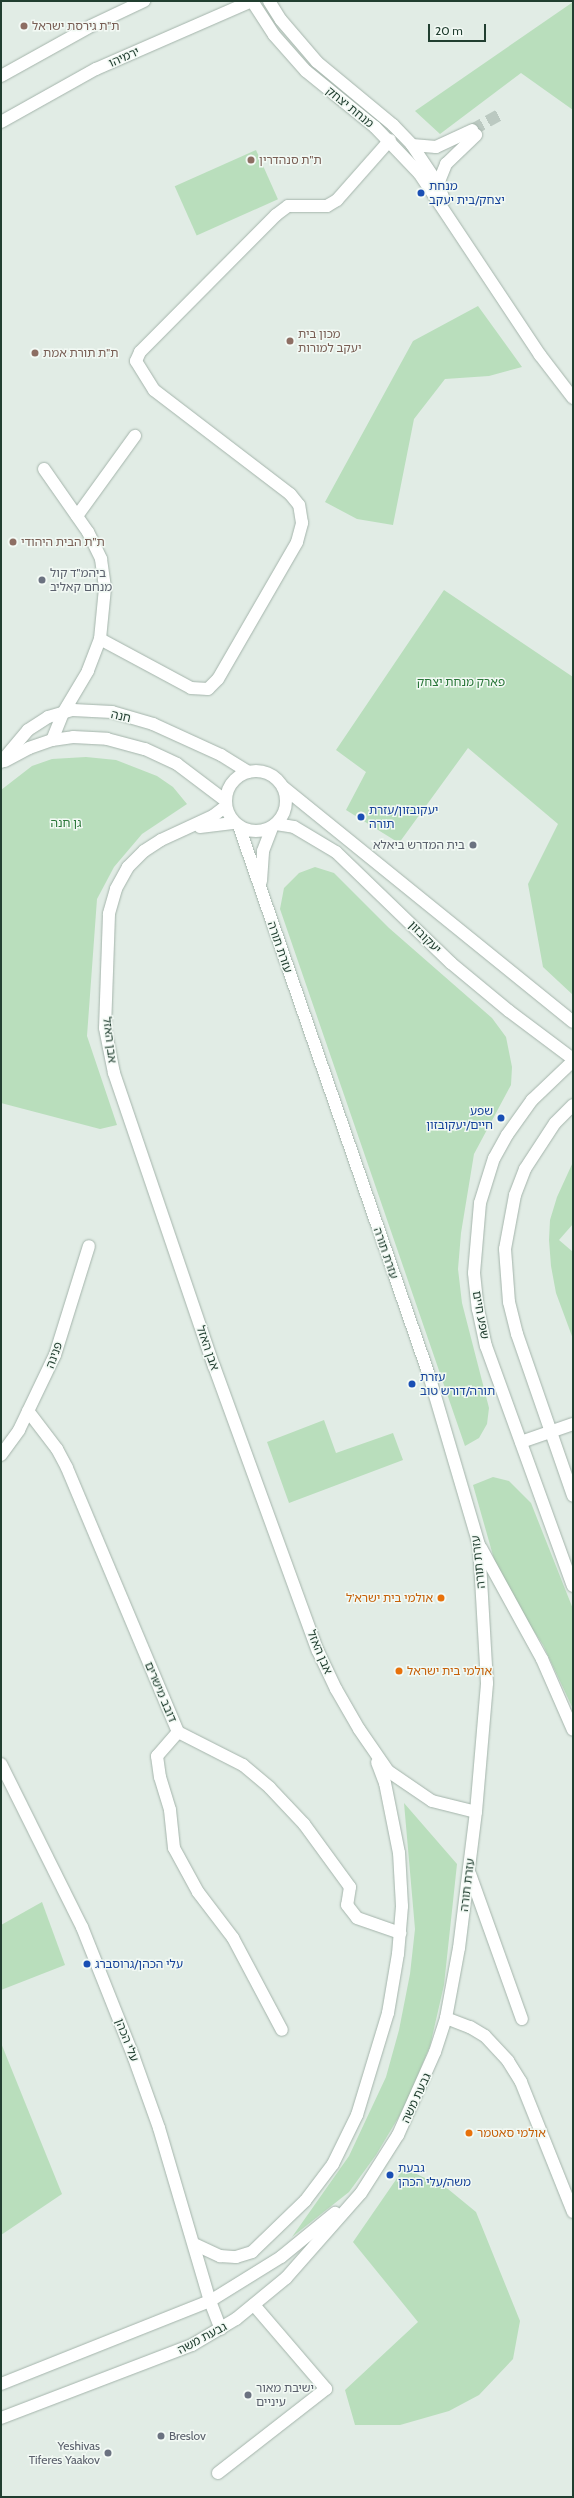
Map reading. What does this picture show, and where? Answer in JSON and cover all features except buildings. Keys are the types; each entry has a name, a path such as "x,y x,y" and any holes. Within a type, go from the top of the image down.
{"street":[{"path":"1,76 91,26 144,1"},
{"name":"מנחת יצחק","path":"252,1 274,35 306,71 390,140 419,173 448,213 540,355 573,398"},
{"name":"ירמיהו","path":"1,122 96,69 252,1"},
{"name":"מנחת יצחק","path":"269,1 281,20 317,62 393,125 412,145 438,184 448,213"},
{"path":"412,145 436,147 474,133 446,164 438,184"},
{"path":"100,639 191,688 208,688 218,679 297,542 302,523 299,505 290,494 154,390 136,361 140,352 276,216 288,206 326,206 336,200 390,140"},
{"path":"77,516 134,436"},
{"path":"44,469 77,516 101,559 105,588 100,639 88,671 63,713 52,740"},
{"name":"חנה","path":"1,763 28,730 48,717 73,710 112,712 153,724 215,752 248,772"},
{"name":"חנה","path":"1,763 29,748 52,740 73,737 107,739 144,749 177,764 226,803"},
{"path":"248,772 269,773 284,787 286,807 274,826 252,831 237,824 226,803 232,782 248,772"},
{"name":"יעקובזון","path":"284,787 573,1022"},
{"name":"אבן האזל","path":"226,803 207,819 175,833 144,852 128,867 116,889 110,914 106,1028 114,1073 214,1366 318,1651 336,1689 388,1771 432,1801 476,1812"},
{"name":"אבן האזל","path":"175,833 203,826 237,824"},
{"name":"עזרת תורה","path":"237,824 430,1378 479,1545 487,1683 476,1812 469,1871 459,1948 446,2018"},
{"name":"יעקובזון","path":"274,826 294,827 336,852 451,963 573,1060"},
{"name":"עזרת תורה","path":"262,898 261,864 274,826"},
{"name":"שפע חיים","path":"573,1060 532,1100 507,1135 486,1180 476,1225 474,1272 480,1322 520,1442 573,1586"},
{"path":"573,1105 555,1123 525,1169 515,1195 505,1249 509,1302 517,1334 573,1496"},
{"name":"פנינה","path":"1,1455 28,1412 55,1355 89,1246"},
{"name":"דובב מישרים","path":"28,1412 57,1449 67,1468 178,1732 243,1765 265,1783 304,1824 350,1887 347,1905 357,1918 400,1933"},
{"path":"520,1442 573,1424"},
{"path":"479,1545 542,1659 573,1730"},
{"path":"178,1732 157,1756 160,1778 170,1810 174,1848 198,1892 233,1938 282,2030"},
{"path":"194,2244 220,2256 236,2257 252,2252 305,2201 333,2164 357,2115 374,2066 388,2013 400,1933 402,1906 399,1853 385,1783 371,1746"},
{"name":"עלי הכהן","path":"1,1764 91,1948 159,2128 210,2301 221,2329"},
{"path":"469,1871 522,2019"},
{"path":"446,2018 470,2027 485,2036 508,2061 521,2082 573,2212"},
{"name":"גבעת משה","path":"1,2418 163,2358 221,2329 254,2305 286,2278 361,2192 398,2135 423,2085 446,2018"},
{"name":"גבעת משה","path":"1,2384 210,2301 280,2257 361,2192"},
{"path":"218,2473 326,2389 254,2305"}],"green space":[{"path":"573,2 573,110 521,73 440,134 415,111"},
{"path":"256,150 278,199 197,236 175,186"},
{"path":"478,306 522,367 489,376 445,379 414,419 393,525 357,519 325,502 413,341"},
{"name":"פארק מנחת יצחק","path":"444,590 573,677 573,995 543,967 528,884 558,824 468,748 399,843 346,810 366,772 336,750"},
{"name":"גן חנה","path":"86,757 116,760 157,776 173,787 187,804 142,834 114,867 97,899 87,1036 117,1125 100,1129 1,1103 1,790 32,766 52,759"},
{"path":"315,867 334,873 389,928 492,1018 506,1037 512,1067 511,1085 474,1154 461,1233 458,1269 462,1303 489,1408 487,1424 479,1438 465,1446 280,909 284,888 299,873"},
{"path":"573,1162 573,1224 559,1240 573,1252 573,1339 556,1293 551,1266 549,1240 550,1220 557,1197"},
{"path":"324,1420 336,1453 393,1433 403,1460 289,1503 267,1442"},
{"path":"493,1477 509,1481 531,1503 573,1609 573,1709 543,1645 500,1580 473,1485"},
{"path":"404,1803 457,1864 444,1985 430,2046 404,2108 376,2155 349,2192 292,2237 349,2156 386,2077 399,2030 410,1974 415,1929"},
{"path":"42,1902 65,1965 1,1990 1,1925"},
{"path":"1,2043 62,2194 1,2235"},
{"path":"404,2168 448,2189 476,2212 520,2321 513,2359 479,2395 449,2411 400,2425 355,2425 345,2390 418,2322 353,2242"}],"tunnel":[{"path":"472,130 501,114"}],"place":[{"name":"ת\"ת גירסת ישראל","path":"24,26"},
{"name":"ת\"ת סנהדרין","path":"251,160"},
{"name":"מנחת יצחק/בית יעקב","path":"421,193"},
{"name":"מכון בית יעקב למורות","path":"290,341"},
{"name":"ת\"ת תורת אמת","path":"35,353"},
{"name":"ת\"ת הבית היהודי","path":"13,542"},
{"name":"ביהמ\"ד קול מנחם קאליב","path":"42,580"},
{"name":"יעקובזון/עזרת תורה","path":"361,817"},
{"name":"בית המדרש ביאלא","path":"473,845"},
{"name":"שפע חיים/יעקובזון","path":"501,1118"},
{"name":"עזרת תורה/דורש טוב","path":"412,1384"},
{"name":"אולמי בית ישרא'ל","path":"441,1598"},
{"name":"אולמי בית ישראל","path":"399,1671"},
{"name":"עלי הכהן/גרוסברג","path":"87,1964"},
{"name":"אולמי סאטמר","path":"469,2133"},
{"name":"גבעת משה/עלי הכהן","path":"390,2175"},
{"name":"ישיבת מאור עיניים","path":"248,2395"},
{"name":"Breslov","path":"161,2436"},
{"name":"Yeshivas Tiferes Yaakov","path":"108,2453"}]}
